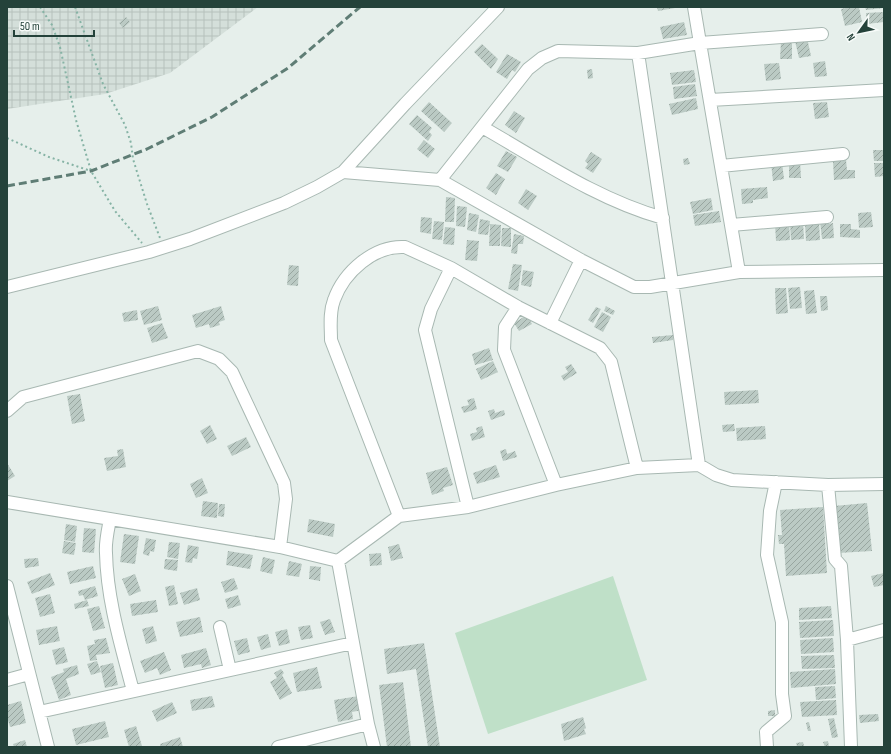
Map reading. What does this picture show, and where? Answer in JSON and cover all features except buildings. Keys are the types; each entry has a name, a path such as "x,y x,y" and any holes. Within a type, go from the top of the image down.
{"street":[{"path":"7,287 149,252 190,239 284,203 343,172 405,104 498,7"},
{"path":"694,7 740,272"},
{"path":"440,180 528,68 542,58 558,51 638,53 700,43 822,34"},
{"path":"638,53 699,465"},
{"path":"710,100 884,90"},
{"path":"482,127 604,196 637,211 663,218"},
{"path":"721,166 843,154"},
{"path":"343,172 440,180 581,260 634,288 673,284 740,272 884,270"},
{"path":"731,225 827,217"},
{"path":"399,516 331,340 331,313 334,299 347,278 364,260 388,249 405,247 451,268 518,307 600,348 607,354 611,362 636,468"},
{"path":"550,323 581,260"},
{"path":"451,268 431,309 425,330 468,507"},
{"path":"518,307 505,327 504,350 556,484"},
{"path":"7,411 23,397 198,351 219,359 232,372 284,483 286,499 280,547"},
{"path":"7,502 280,547 338,561 399,516 468,507 556,484 636,468 699,465 716,475 732,480 828,485 884,484"},
{"path":"767,747 766,732 785,716 782,694 782,622 767,555 770,511 776,482"},
{"path":"828,485 835,559 841,566 847,640 851,747"},
{"path":"110,519 106,551 107,582 112,613 133,691"},
{"path":"338,561 368,724 374,747"},
{"path":"7,586 48,747"},
{"path":"220,627 230,670"},
{"path":"847,640 884,630"},
{"path":"39,712 353,643"},
{"path":"7,680 29,674"},
{"path":"278,747 368,724"}],"path":[{"path":"40,7 52,25 60,47 76,120 91,171 115,211 149,252 162,244 147,204 133,159 131,142 125,125 103,84 76,7"},
{"path":"7,138 49,157 91,171"}],"shaded area":[{"path":"7,7 258,7 170,73 105,94 7,109"}],"green space":[{"path":"613,576 647,680 488,734 455,633"}],"railway":[{"path":"7,186 91,171 147,149 212,117 288,68 360,7"}]}
